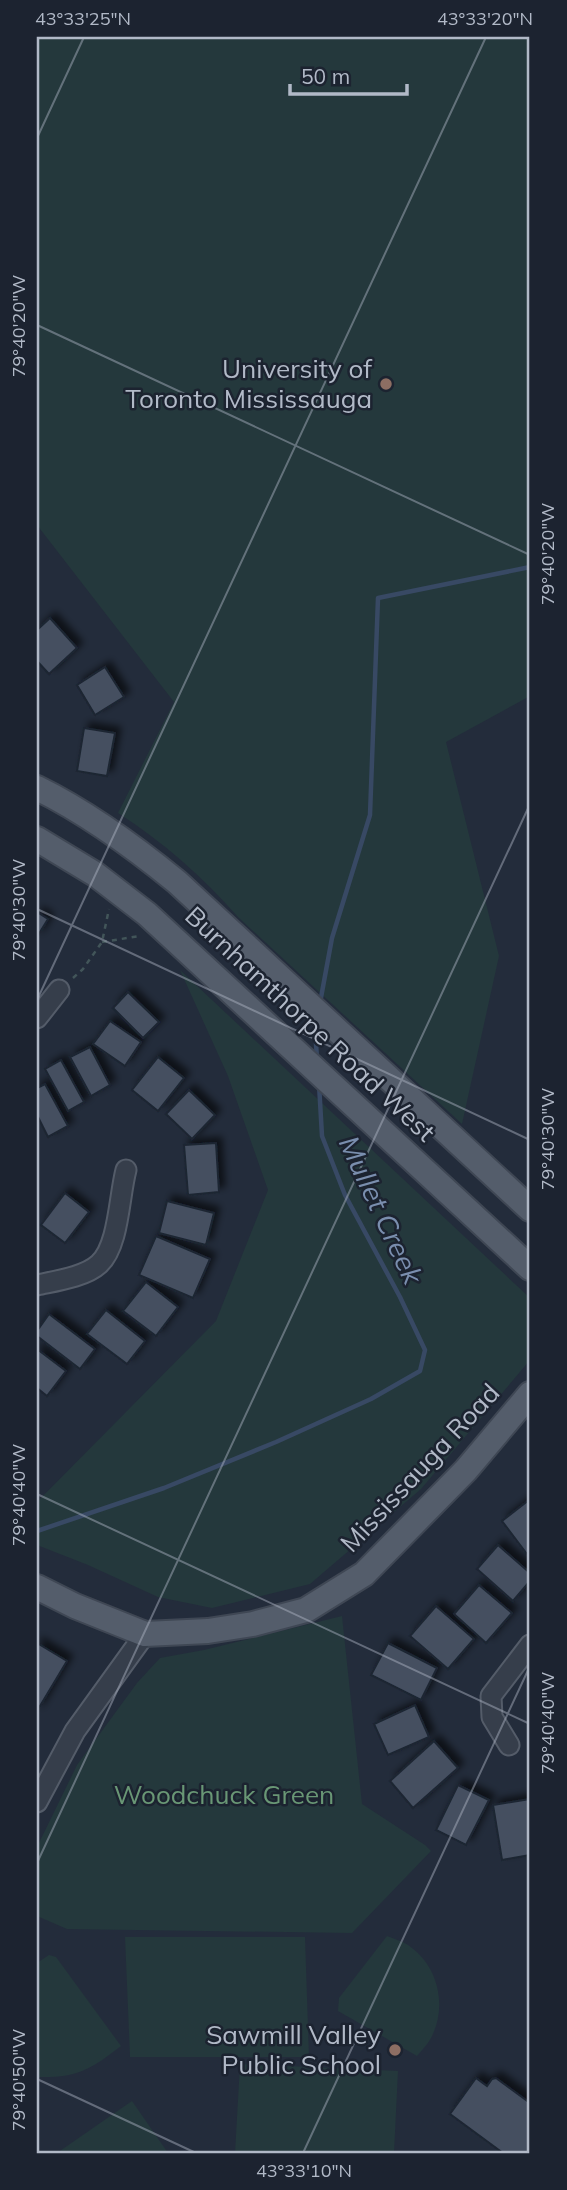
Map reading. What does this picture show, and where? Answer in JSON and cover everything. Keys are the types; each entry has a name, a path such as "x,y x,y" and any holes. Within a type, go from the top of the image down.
{"main road":[{"name":"Burnhamthorpe Road West","path":"37,788 90,818 136,849 177,882 530,1209"},
{"name":"Burnhamthorpe Road West","path":"37,839 78,863 147,915 530,1268"},
{"name":"Mississauga Road","path":"37,1587 75,1606 145,1634 208,1631 253,1624 306,1610 364,1574 466,1470 530,1394"}],"street":[{"path":"37,1018 59,990"},
{"path":"37,1285 75,1276 99,1264 111,1244 126,1170"},
{"path":"37,1802 75,1731 145,1634"},
{"path":"509,1745 492,1717 491,1696 530,1645"}],"path":[{"path":"59,990 83,969 102,942 110,906"},
{"path":"102,942 146,934"}],"green space":[{"path":"37,37 530,37 530,696 446,742 499,956 462,1124 238,917 196,874 151,836 118,813 174,702 37,525"},
{"path":"180,970 530,1298 530,1360 421,1489 310,1584 212,1608 158,1597 37,1545 37,1502 216,1321 268,1190 228,1076"},
{"name":"Woodchuck Green","path":"342,1616 362,1804 431,1851 352,1933 67,1929 37,1916 37,1847 77,1765 137,1683 160,1658"},
{"path":"387,1936 406,1944 418,1953 427,1963 437,1987 439,2013 436,2026 430,2040 417,2056 338,2011 339,1998"},
{"path":"125,1937 305,1937 309,2057 130,2057"},
{"path":"49,1955 56,1957 121,2046 82,2071 63,2076 37,2077 37,1963"},
{"path":"240,2064 398,2071 394,2153 235,2153"},
{"path":"132,2101 168,2153 57,2153"}],"building":[{"path":"50,618 77,648 49,674 37,661 37,630"},
{"path":"105,667 124,697 95,715 77,685"},
{"path":"84,728 115,733 107,776 77,771"},
{"path":"37,912 48,919 37,937"},
{"path":"128,992 159,1022 143,1038 113,1008"},
{"path":"110,1021 141,1042 125,1066 93,1044"},
{"path":"90,1047 110,1085 91,1096 70,1057"},
{"path":"158,1057 184,1078 158,1111 132,1090"},
{"path":"61,1060 84,1102 68,1111 45,1069"},
{"path":"45,1084 68,1126 48,1137 37,1115 37,1088"},
{"path":"189,1090 215,1115 192,1139 166,1114"},
{"path":"216,1143 219,1192 188,1195 184,1145"},
{"path":"65,1193 89,1212 65,1243 41,1225"},
{"path":"167,1201 214,1213 206,1245 159,1233"},
{"path":"156,1236 210,1259 193,1298 139,1275"},
{"path":"146,1282 178,1307 156,1336 123,1311"},
{"path":"106,1310 145,1341 127,1364 87,1334"},
{"path":"49,1314 95,1349 80,1369 37,1336 37,1331"},
{"path":"37,1349 66,1371 47,1396 37,1388"},
{"path":"529,1500 530,1502 530,1558 502,1521"},
{"path":"498,1545 530,1573 530,1581 513,1601 477,1569"},
{"path":"479,1585 512,1613 486,1643 454,1614"},
{"path":"436,1606 474,1639 448,1669 410,1636"},
{"path":"37,1643 67,1661 37,1711"},
{"path":"388,1643 437,1668 421,1700 371,1675"},
{"path":"415,1705 429,1737 388,1755 374,1724"},
{"path":"434,1741 458,1768 413,1808 390,1781"},
{"path":"458,1785 489,1800 466,1845 436,1830"},
{"path":"530,1799 530,1855 502,1860 493,1805"},
{"path":"476,2078 487,2086 496,2078 530,2103 530,2153 503,2153 450,2114"}],"waterway":[{"name":"Mullet Creek","path":"320,1003 332,938 370,815 378,598 530,567"},
{"name":"Mullet Creek","path":"317,1022 317,1058"},
{"name":"Mullet Creek","path":"37,1531 164,1488 276,1442 371,1399 420,1371 425,1350 345,1195 322,1136 319,1084"}],"place":[{"name":"University of Toronto Mississauga","path":"386,384"},
{"name":"Sawmill Valley Public School","path":"395,2050"}]}
